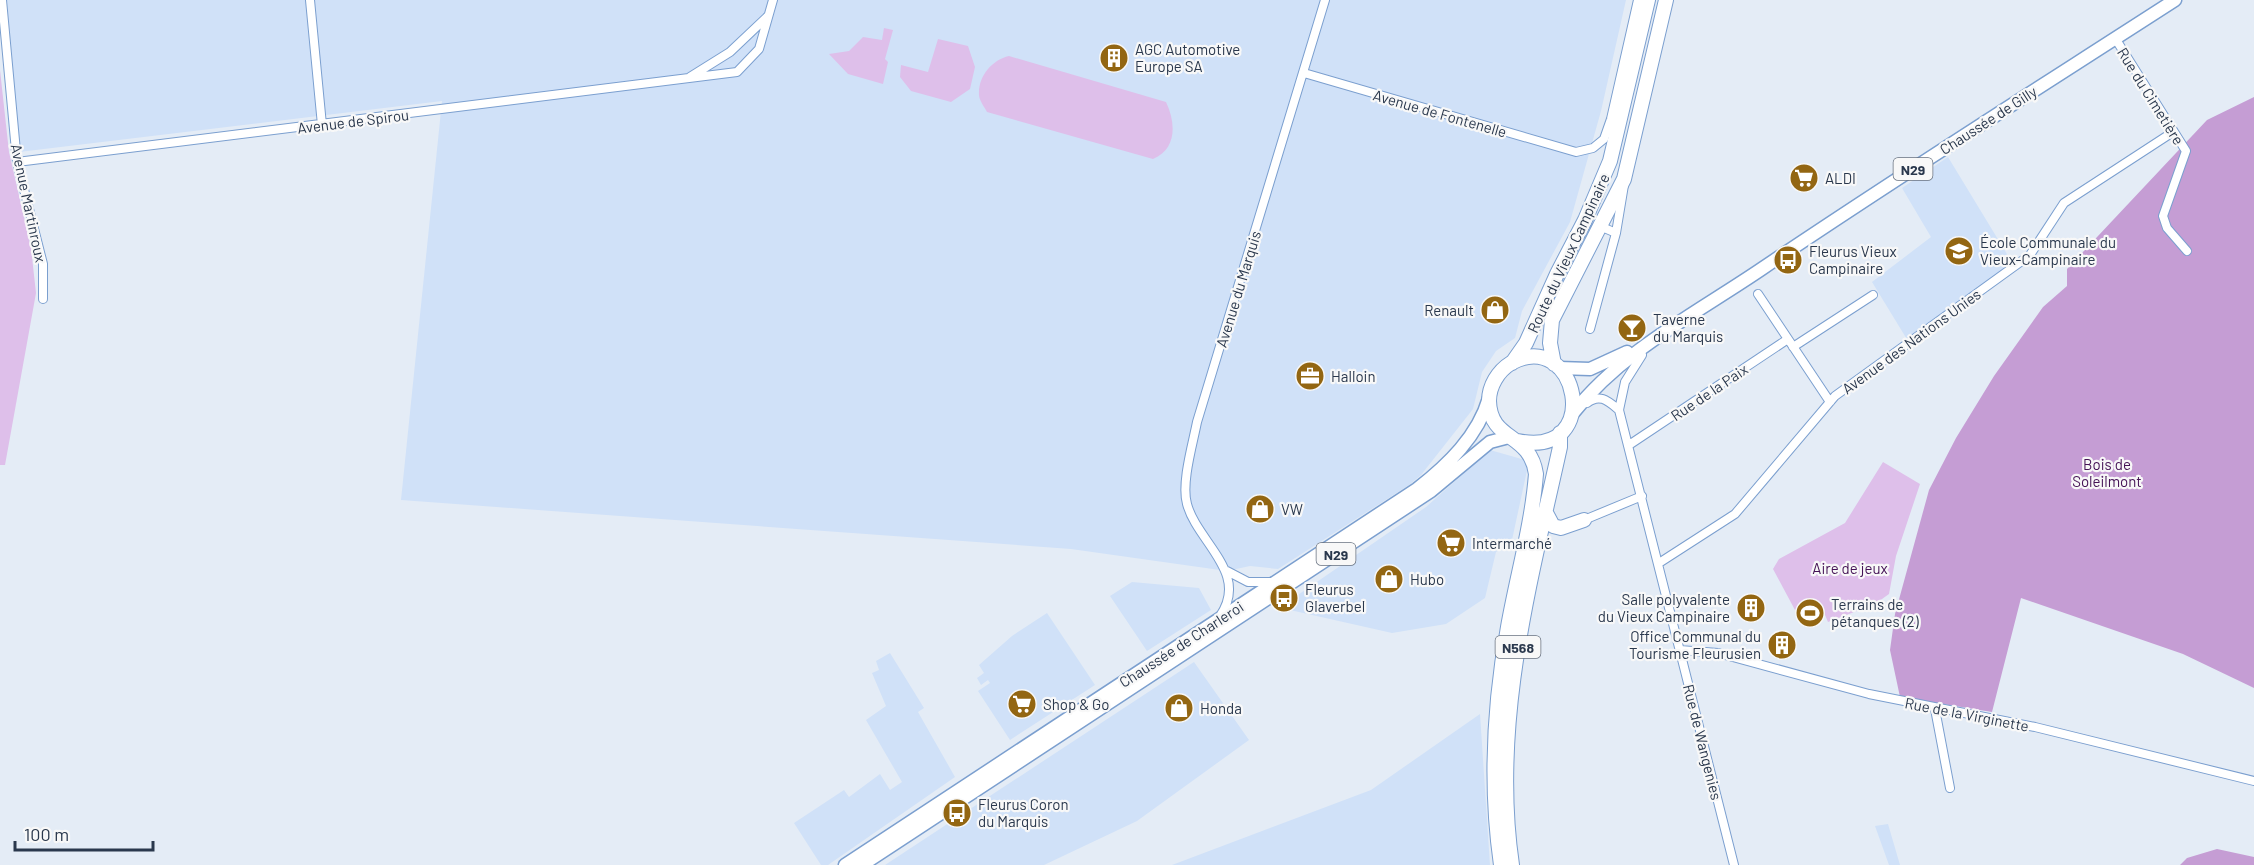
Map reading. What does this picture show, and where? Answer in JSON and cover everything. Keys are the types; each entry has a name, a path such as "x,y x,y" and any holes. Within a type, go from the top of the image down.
{"highway":[{"name":"Route du Vieux Campinaire","path":"1512,363 1523,349 1611,161 1648,0"},
{"name":"Route du Vieux Campinaire","path":"1556,366 1550,343 1552,320 1624,179 1666,0"},
{"path":"1533,358 1556,366 1566,375 1574,393 1573,413 1560,433 1540,442 1513,439 1492,416 1489,398 1496,377 1512,363 1533,358"},
{"name":"N568","path":"1512,865 1508,780 1512,695 1520,630 1560,447 1560,433"},
{"name":"N568","path":"1501,865 1496,780 1499,694 1507,629 1536,474 1534,458 1513,439"},
{"path":"1545,512 1553,526 1561,528 1584,520"}],"main road":[{"name":"Chaussée de Gilly","path":"1556,366 1590,369 1652,340 1837,216 2175,0"},
{"name":"Chaussée de Gilly","path":"1573,413 1606,376 1640,352 1652,340"},
{"name":"Chaussée de Charleroi","path":"1157,665 1218,620 1407,496 1439,471 1470,437 1483,416 1489,398"},
{"name":"Chaussée de Charleroi","path":"862,865 1157,665 1431,491 1490,442 1513,439"},
{"name":"Chaussée de Charleroi","path":"845,865 1084,714"}],"street":[{"name":"Avenue Martinroux","path":"2,0 18,162 43,264 43,300"},
{"path":"310,0 322,125"},
{"name":"Avenue de Spirou","path":"18,162 737,72 759,49 773,0"},
{"name":"Avenue du Marquis","path":"1227,572 1196,524 1187,505 1185,492 1197,422 1325,0"},
{"name":"Avenue de Fontenelle","path":"1304,73 1576,152 1593,148 1604,139 1611,119 1638,0"},
{"name":"Avenue de Spirou","path":"688,78 730,52 769,15"},
{"name":"Rue du Cimetière","path":"2115,38 2186,151 2163,216 2168,228 2187,251"},
{"name":"Avenue des Nations Unies","path":"1659,563 1735,514 1830,402 2030,255 2064,203 2174,132"},
{"name":"Route du Vieux Campinaire","path":"1590,329 1616,234 1624,179"},
{"name":"Route du Vieux Campinaire","path":"1602,226 1616,234"},
{"path":"1758,294 1830,402"},
{"path":"1793,347 1874,296"},
{"name":"Rue de la Paix","path":"1629,445 1788,339"},
{"path":"1573,413 1594,398 1604,398 1619,410 1625,382 1642,355 1640,352"},
{"name":"Rue de Wangenies","path":"1619,410 1734,865"},
{"path":"1584,520 1642,496"},
{"path":"1218,620 1228,602 1227,572 1258,584 1280,579"},
{"name":"Rue de la Virginette","path":"1680,650 1718,653 1869,694 2034,727 2254,781"},
{"path":"1935,709 1950,788"}],"shaded area":[{"path":"7,0 1626,0 1601,111 1570,222 1522,311 1515,338 1496,351 1482,372 1473,409 1421,475 1409,485 1278,569 1250,566 1227,571 1071,549 401,500 442,101 19,152"},
{"name":"École Communale du Vieux-Campinaire","path":"1948,157 2013,264 1908,341 1872,282 1931,237 1902,188"},
{"path":"1490,450 1529,461 1512,540 1496,552 1485,598 1446,624 1392,633 1290,610 1292,599 1426,507"},
{"path":"1132,582 1199,588 1211,610 1147,651 1110,596"},
{"path":"1047,613 1095,685 1010,740 978,691 990,683 988,680 981,685 977,678 984,673 979,665 1012,636"},
{"path":"890,653 924,708 918,712 955,777 828,865 821,865 794,823 844,790 849,797 880,774 890,790 902,782 866,720 886,706 872,673 879,670 876,661"},
{"path":"1194,662 1249,740 1137,821 1044,865 885,865"},
{"path":"1480,714 1490,865 1172,865 1371,790"},
{"path":"1888,824 1900,865 1889,865 1875,826"}],"green space":[{"path":"884,28 893,30 885,59 888,62 883,84 848,74 829,54 849,51 863,37 882,40"},
{"path":"938,39 968,46 975,67 970,89 951,102 911,91 900,77 901,65 928,72"},
{"path":"1009,56 1166,102 1173,127 1167,149 1153,159 987,112 979,97 981,81 992,65"},
{"path":"0,70 9,152 31,248 36,293 5,465 0,465"},
{"name":"Bois de Soleilmont","path":"2254,97 2254,688 2183,654 2021,598 1992,712 1900,697 1890,650 1895,614 1929,490 1956,438 1994,376 2043,307 2067,286 2067,269 2207,120"},
{"name":"Aire de jeux","path":"1883,462 1920,484 1896,556 1889,594 1875,604 1828,622 1820,603 1795,610 1773,569 1779,559 1845,523"},
{"name":"Terrains de pétanques (2)","path":"1816,605 1820,613 1804,620 1801,612"},
{"path":"2217,849 2254,857 2254,865 2180,865 2187,858"}],"place":[{"name":"AGC Automotive Europe SA","path":"1114,58"},
{"name":"ALDI","path":"1804,178"},
{"name":"École Communale du Vieux-Campinaire","path":"1959,251"},
{"name":"Fleurus Vieux Campinaire","path":"1788,260"},
{"name":"Renault","path":"1495,310"},
{"name":"Taverne du Marquis","path":"1632,328"},
{"name":"Halloin","path":"1310,376"},
{"name":"VW","path":"1260,509"},
{"name":"Intermarché","path":"1451,543"},
{"name":"Hubo","path":"1389,579"},
{"name":"Fleurus Glaverbel","path":"1284,598"},
{"name":"Salle polyvalente du Vieux Campinaire","path":"1751,608"},
{"name":"Terrains de pétanques (2)","path":"1810,613"},
{"name":"Office Communal du Tourisme Fleurusien","path":"1782,645"},
{"name":"Shop & Go","path":"1022,704"},
{"name":"Honda","path":"1179,708"},
{"name":"Fleurus Coron du Marquis","path":"957,813"}]}
